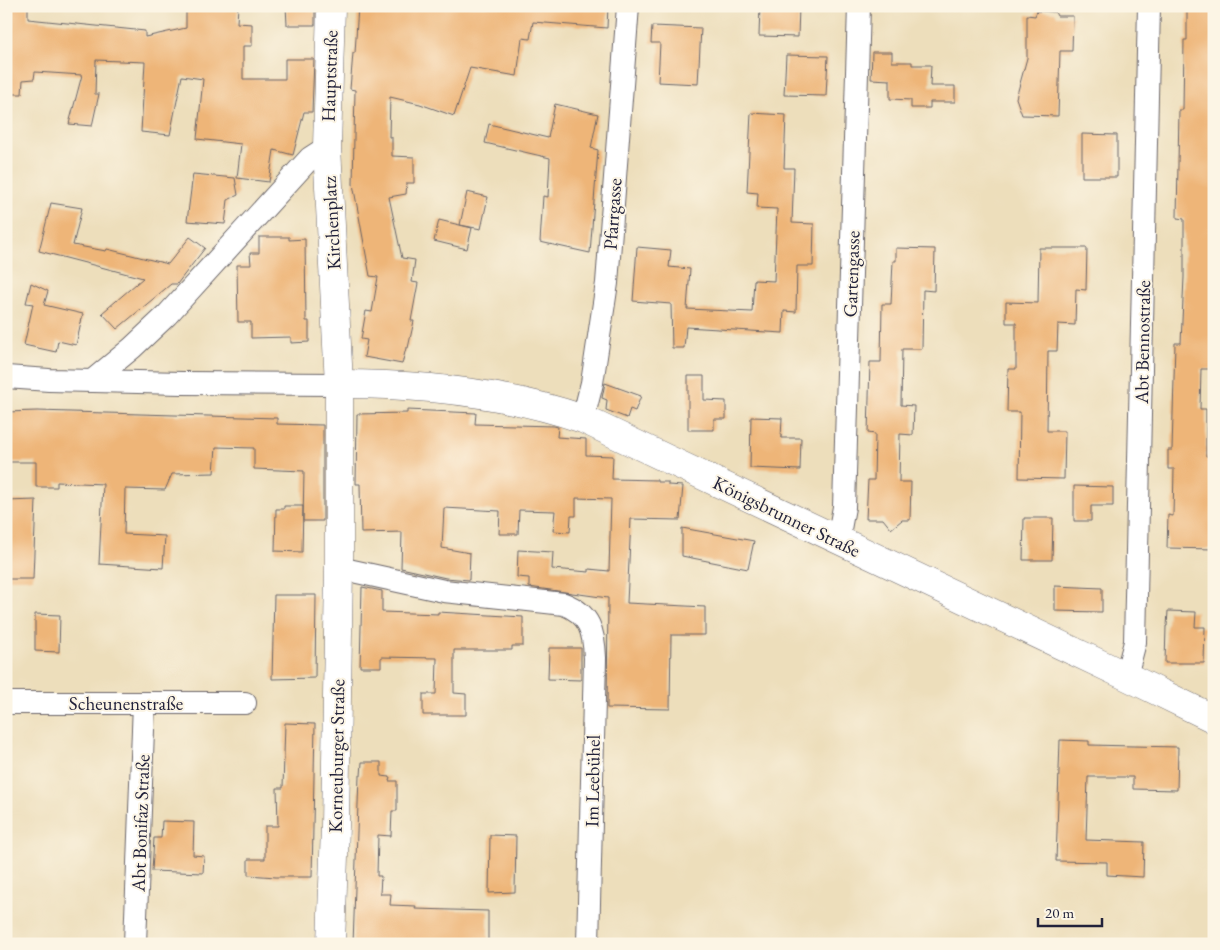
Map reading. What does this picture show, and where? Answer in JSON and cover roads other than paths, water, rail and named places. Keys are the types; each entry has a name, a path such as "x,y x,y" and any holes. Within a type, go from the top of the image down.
{"street":[{"name":"Hauptstraße","path":"327,146 331,6"},
{"name":"Pfarrgasse","path":"582,419 592,383 607,283 628,6"},
{"name":"Gartengasse","path":"838,540 844,507 859,6"},
{"name":"Abt Bennostraße","path":"1126,676 1135,635 1149,6"},
{"name":"Kirchenplatz","path":"92,380 150,332 310,158 327,146"},
{"name":"Kirchenplatz","path":"327,146 339,384"},
{"path":"6,377 200,384 339,384"},
{"name":"Königsbrunner Straße","path":"339,384 473,393 534,405 582,419 1214,719"},
{"name":"Korneuburger Straße","path":"331,944 339,568 339,384"},
{"name":"Im Leebühel","path":"339,568 444,591 564,604 574,608 587,620 595,642 588,944"},
{"name":"Scheunenstraße","path":"6,703 245,703"},
{"name":"Abt Bonifaz Straße","path":"135,944 144,703"}]}
